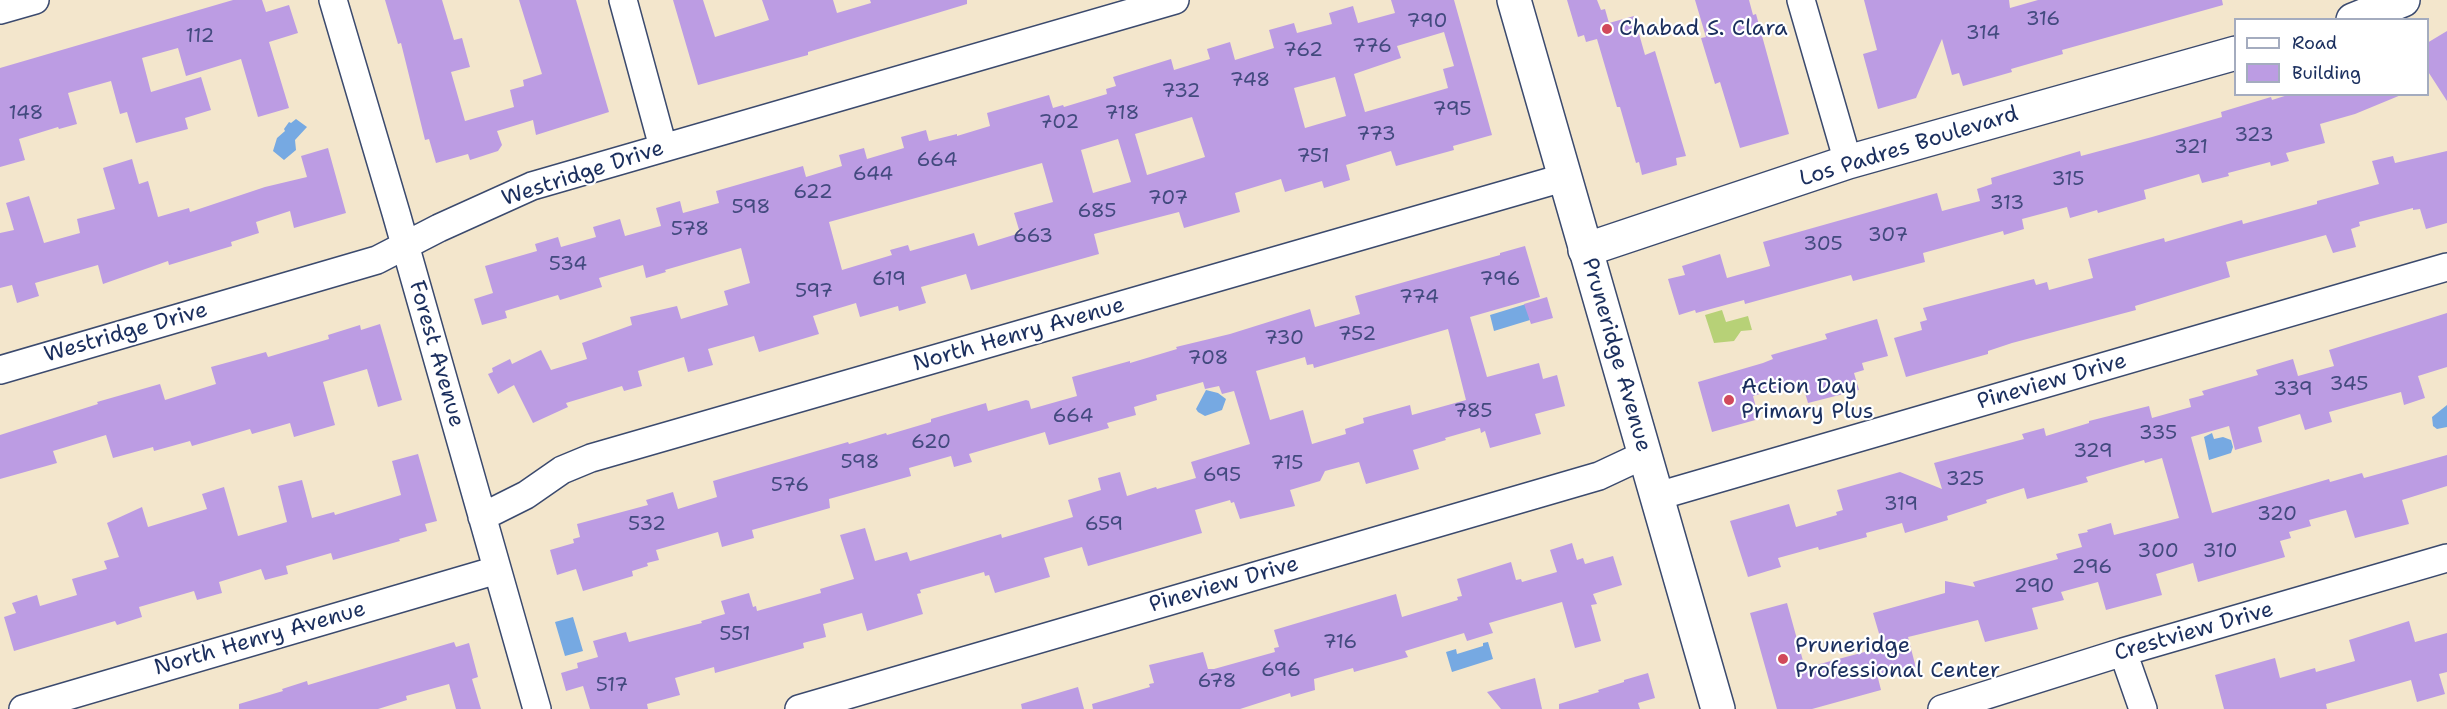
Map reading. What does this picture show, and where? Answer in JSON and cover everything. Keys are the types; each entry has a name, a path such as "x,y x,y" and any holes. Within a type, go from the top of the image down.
{"main road":[{"name":"Pruneridge Avenue","path":"1514,0 1718,709"},
{"path":"2357,18 2403,0"},
{"name":"Los Padres Boulevard","path":"1586,250 1848,162 2234,53"}],"street":[{"path":"0,10 35,0"},
{"name":"Forest Avenue","path":"333,0 537,709"},
{"path":"623,0 663,147"},
{"name":"Westridge Drive","path":"0,370 371,262 532,186 1175,0"},
{"path":"1801,0 1848,162"},
{"name":"North Henry Avenue","path":"482,517 526,495 562,470 591,458 1566,177"},
{"name":"Pineview Drive","path":"1658,496 2447,267"},
{"name":"Pineview Drive","path":"799,709 1599,476 1646,454"},
{"name":"Crestview Drive","path":"1942,709 2123,652 2447,558"},
{"name":"North Henry Avenue","path":"23,709 497,570"},
{"path":"2123,652 2143,709"}],"green space":[{"path":"1722,310 1726,322 1748,316 1752,330 1741,331 1734,341 1714,343 1705,315"}],"water":[{"path":"296,119 307,127 295,140 296,150 284,160 273,151 277,138 285,131 289,122"},
{"path":"1526,304 1530,320 1494,331 1490,315"},
{"path":"1206,390 1218,393 1226,399 1222,410 1205,416 1196,409"},
{"path":"2447,405 2447,427 2437,429 2433,426 2432,417"},
{"path":"2212,433 2214,439 2223,437 2231,440 2233,447 2231,453 2209,460 2204,437"},
{"path":"573,617 583,651 565,656 555,622"},
{"path":"1488,642 1493,659 1452,672 1446,652 1456,649 1457,654 1483,646 1483,643"}],"building":[{"path":"233,0 262,0 266,12 289,5 298,33 269,42 289,108 258,117 241,59 186,76 178,48 142,58 151,92 201,77 211,110 185,118 188,129 136,143 127,112 120,114 111,81 68,93 77,124 59,129 58,127 19,139 25,160 0,167 0,68"},
{"path":"385,0 442,0 454,40 462,38 470,67 451,72 465,121 514,107 510,90 524,86 523,80 542,74 519,0 576,0 609,112 536,135 533,120 497,131 502,145 498,151 470,160 468,154 436,163 429,139 425,140 401,43 398,44"},
{"path":"673,0 703,0 715,37 769,20 762,0 833,0 837,13 871,3 870,0 967,0 967,4 808,52 808,55 698,85"},
{"path":"1391,0 1454,0 1492,135 1453,146 1454,150 1396,166 1391,151 1346,165 1350,180 1324,188 1322,181 1285,192 1281,179 1235,193 1240,212 1184,228 1179,212 1094,234 1099,254 971,290 966,274 921,287 926,303 899,311 898,306 860,317 856,303 813,316 819,334 759,352 754,336 708,349 713,365 688,372 684,357 638,371 642,386 624,391 622,386 566,403 568,407 533,423 514,385 498,394 488,374 493,372 492,368 510,359 512,364 541,350 551,370 587,359 582,343 632,325 630,317 677,306 681,319 728,305 724,291 750,283 741,248 665,270 666,272 646,278 643,265 599,278 602,287 560,300 558,295 505,311 507,318 482,325 474,299 493,293 485,266 537,251 535,244 558,237 561,247 596,237 593,227 620,219 625,236 661,226 656,208 680,201 683,213 719,203 716,191 803,166 806,177 842,166 839,155 864,148 867,159 904,148 901,137 926,130 929,141 957,134 957,136 990,126 987,113 1049,95 1053,108 1063,105 1064,107 1107,94 1106,89 1116,86 1113,77 1171,59 1174,70 1210,59 1207,49 1230,42 1235,60 1274,48 1269,30 1294,23 1297,33 1332,24 1329,13 1353,6 1358,23 1395,13","holes":["1444,32 1454,66 1443,69 1448,88 1365,112 1354,74 1401,58 1397,46","1335,77 1346,116 1305,128 1294,88","1192,117 1205,157 1147,175 1135,134","1118,139 1131,182 1093,193 1081,150","1042,163 1053,202 1014,213 1020,233 978,246 974,233 910,251 908,245 890,250 892,255 842,270 829,222"]},
{"path":"1567,0 1597,0 1601,10 1605,9 1609,23 1634,16 1645,55 1655,51 1686,156 1676,158 1677,165 1642,175 1639,162 1636,163 1620,107 1617,107 1597,39 1586,42 1584,35 1578,37"},
{"path":"1695,0 1749,0 1753,15 1756,14 1789,134 1740,148 1720,82 1715,84 1701,38 1706,37"},
{"path":"1864,0 2009,0 2010,8 2038,0 2222,0 2223,5 2062,50 2063,54 1963,86 1959,73 1952,75 1942,39 1916,98 1878,109 1863,54 1877,50"},
{"path":"2447,31 2447,101 2429,73 2429,42"},
{"path":"2285,96 2399,96 2355,114 2320,124 2325,143 2286,153 2289,161 2271,166 2270,162 2228,173 2229,176 2202,183 2199,174 2144,190 2146,199 2098,213 2097,210 2070,218 2067,207 2022,219 2024,229 2004,235 2003,231 1923,253 1925,262 1853,281 1851,275 1745,304 1744,300 1696,313 1695,310 1679,315 1668,279 1685,275 1682,266 1720,254 1727,278 1770,266 1763,242 1937,193 1942,211 1980,201 1977,189 1992,184 1991,178 2080,151 2081,156 2152,137 2222,117 2221,112 2271,97 2272,100"},
{"path":"328,148 346,213 294,228 290,211 256,222 259,233 231,242 232,246 169,265 168,261 103,284 98,265 35,283 39,296 17,303 12,285 0,288 0,233 14,230 6,203 29,196 44,243 80,233 77,219 115,209 103,168 132,159 139,184 148,181 158,217 189,208 190,212 265,187 307,177 301,156"},
{"path":"2447,151 2447,223 2426,229 2420,209 2413,210 2413,208 2359,222 2360,226 2351,229 2356,247 2333,253 2326,235 2226,262 2230,277 2135,306 2136,310 2012,343 1988,351 1988,354 1906,377 1894,338 1922,330 1920,322 1927,320 1923,308 2034,279 2036,285 2047,282 2049,290 2093,278 2088,259 2164,238 2165,242 2242,220 2243,224 2317,204 2317,201 2379,184 2372,161 2393,156 2395,163"},
{"path":"1525,246 1540,297 1470,317 1487,377 1539,363 1543,379 1557,375 1565,406 1535,414 1541,434 1490,448 1485,431 1481,433 1480,428 1445,438 1446,440 1413,450 1419,469 1366,484 1359,462 1325,471 1320,481 1290,490 1295,506 1240,519 1234,502 1231,503 1230,500 1195,510 1202,533 1088,566 1082,547 1044,558 1050,577 995,593 989,575 985,576 984,572 920,590 921,593 917,594 923,614 867,631 862,613 823,624 826,637 803,643 804,648 715,673 714,667 675,678 680,695 647,704 648,709 590,709 583,686 566,691 561,673 578,668 577,663 598,657 593,641 626,632 629,642 702,623 701,621 725,614 721,601 749,593 753,607 756,606 757,611 821,593 820,589 854,579 840,535 865,528 875,561 907,552 910,561 1001,534 1002,538 1073,517 1068,500 1101,490 1098,478 1120,472 1127,496 1196,478 1191,462 1250,444 1234,391 1222,394 1219,386 1205,389 1203,382 1156,395 1157,400 1134,407 1136,415 1107,423 1109,428 1049,445 1045,432 969,454 972,462 954,467 951,456 909,468 911,476 829,499 830,508 752,530 754,538 722,547 718,532 656,550 659,560 632,571 633,576 583,591 576,569 557,575 550,550 574,543 573,539 580,537 577,524 648,505 646,500 673,492 678,509 717,497 713,481 848,442 849,444 886,433 887,435 986,403 988,411 1026,400 1029,401 1031,409 1077,396 1072,377 1130,361 1130,363 1177,349 1176,347 1230,334 1310,309 1315,327 1360,314 1355,296 1500,255 1500,253","holes":["1448,329 1466,400 1412,415 1410,405 1363,418 1364,423 1345,429 1346,434 1312,444 1303,410 1270,420 1256,371 1305,357 1307,365 1313,364 1314,368"]},
{"path":"1547,297 1553,318 1531,324 1524,304"},
{"path":"2447,313 2447,367 2418,376 2425,398 2404,405 2401,392 2329,412 2332,422 2305,430 2300,414 2258,427 2262,442 2235,450 2229,426 2191,437 2212,513 2329,479 2330,482 2362,473 2364,478 2447,455 2447,486 2402,500 2409,524 2355,538 2346,510 2309,520 2311,526 2289,532 2291,538 2280,541 2285,557 2198,582 2193,563 2156,574 2162,595 2106,610 2098,582 2061,592 2064,600 2032,608 2038,629 1985,642 1978,620 1908,637 1916,668 1878,678 1881,690 1812,709 1777,709 1750,613 1787,603 1805,668 1883,647 1873,613 1945,593 1945,581 1975,587 1973,582 2058,559 2056,554 2082,547 2078,534 2088,532 2087,530 2111,523 2114,535 2179,518 2162,458 2145,463 2144,460 2086,477 2088,482 2027,499 2024,488 1947,516 1948,520 1905,533 1902,523 1866,533 1867,537 1778,558 1781,567 1748,577 1730,521 1789,504 1796,527 1837,515 1836,512 1843,510 1837,490 1900,472 1942,489 1934,463 2024,439 2022,434 2044,428 2046,436 2089,423 2089,421 2149,406 2152,418 2191,407 2189,399 2204,395 2202,391 2258,375 2256,370 2293,359 2298,376 2334,366 2329,350"},
{"path":"1877,319 1888,356 1862,363 1864,370 1854,373 1859,390 1808,403 1803,386 1795,389 1793,384 1753,396 1759,419 1712,432 1698,382 1763,363 1773,359 1771,355 1827,339 1825,334"},
{"path":"380,324 402,400 378,407 367,369 323,382 335,425 294,437 290,423 252,434 250,429 192,446 190,441 154,451 153,447 113,458 106,435 53,451 57,463 0,479 0,435 98,404 97,402 160,384 165,400 216,384 211,367 266,352 268,357 329,339 328,335 360,325 361,330"},
{"path":"418,454 437,521 425,524 427,531 333,560 331,553 286,566 288,574 265,580 261,569 219,582 222,593 197,600 194,591 139,607 142,617 117,625 115,621 14,651 4,617 16,613 12,603 37,595 40,606 77,595 72,579 107,569 104,561 119,557 107,523 142,507 148,527 207,509 202,494 224,487 238,536 287,522 278,486 302,480 312,518 334,512 335,515 401,495 392,461"},
{"path":"1572,543 1577,560 1583,558 1585,564 1613,556 1622,585 1593,594 1597,604 1591,605 1601,641 1575,648 1562,602 1489,623 1493,633 1467,641 1464,633 1405,651 1408,657 1354,672 1353,668 1314,679 1315,690 1291,697 1290,693 1240,709 1093,709 1092,704 1150,687 1149,684 1154,683 1149,665 1203,652 1208,669 1214,669 1275,652 1274,648 1279,647 1274,630 1396,594 1402,617 1458,600 1457,597 1462,596 1457,579 1511,562 1516,580 1521,579 1522,582 1557,572 1550,550"},
{"path":"2409,621 2415,642 2447,633 2447,672 2439,674 2445,694 2417,702 2411,680 2326,704 2327,709 2224,709 2215,675 2275,658 2280,678 2315,668 2316,672 2355,661 2349,640"},
{"path":"454,642 456,647 469,643 478,677 472,679 481,709 456,709 449,684 406,696 407,700 378,709 239,709 239,704 307,681 308,685"},
{"path":"1648,673 1655,698 1638,703 1640,709 1559,709 1559,704 1599,692 1598,690"},
{"path":"1535,678 1542,709 1501,709 1487,692"},
{"path":"1078,687 1084,709 1022,709 1021,704"}],"place":[{"name":"Chabad S. Clara","path":"1607,29"},
{"name":"Action Day Primary Plus","path":"1729,400"},
{"name":"Pruneridge Professional Center","path":"1783,659"}]}
